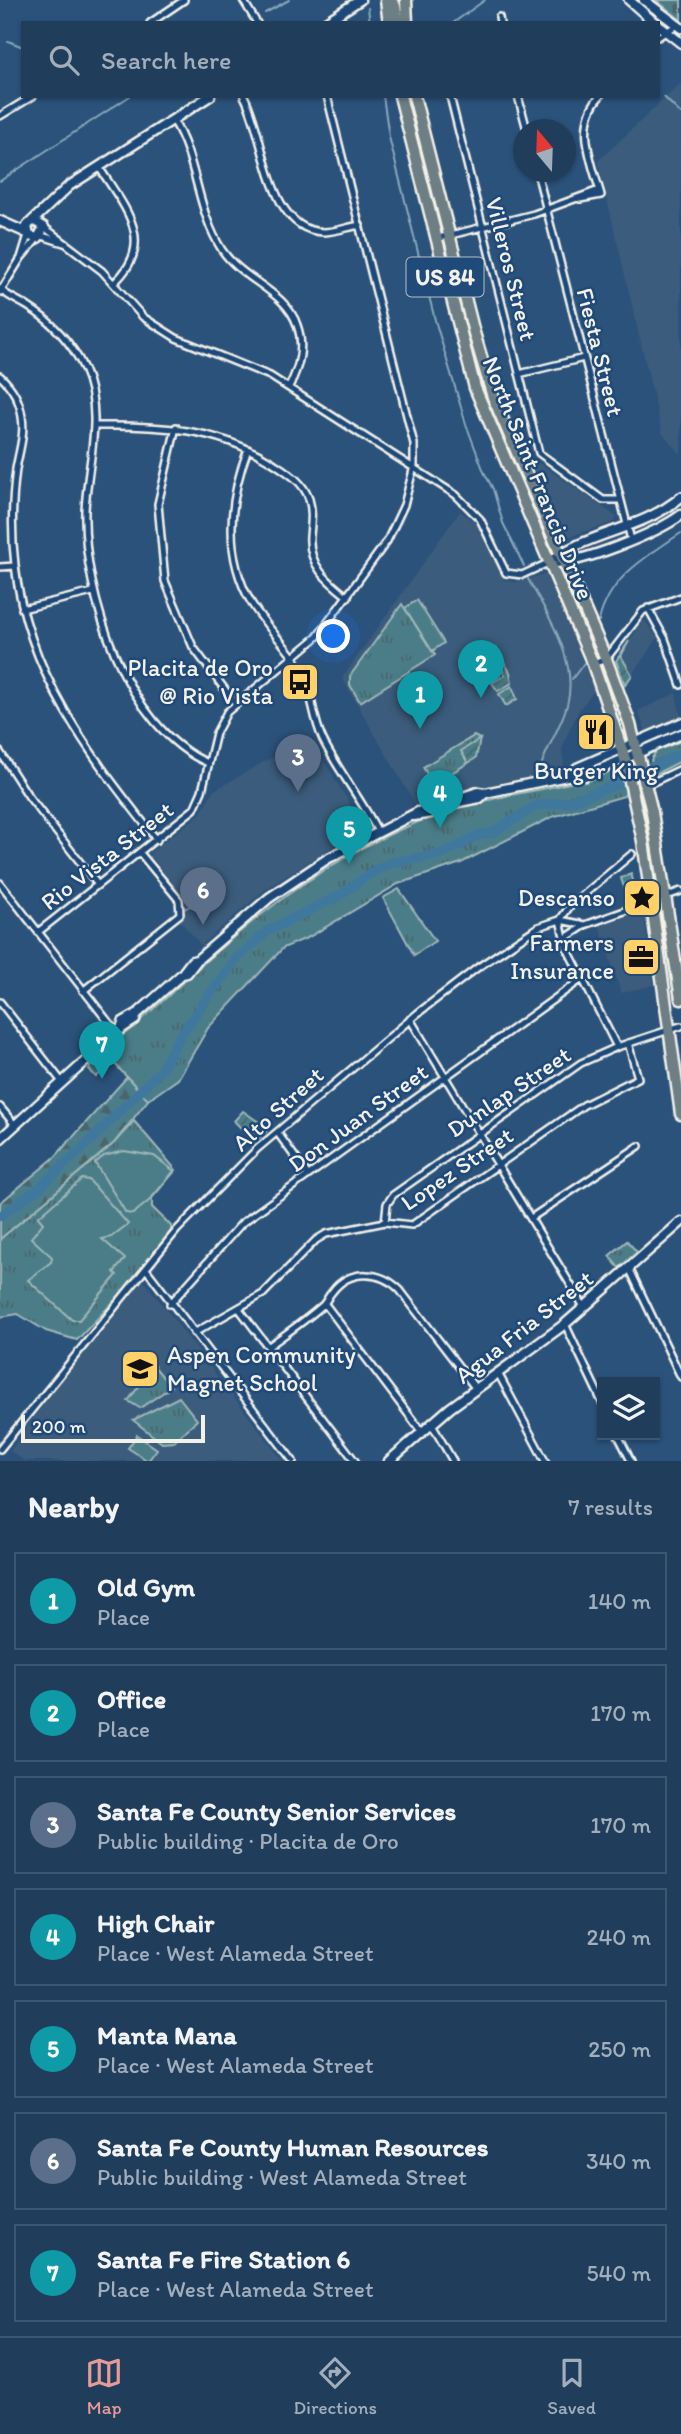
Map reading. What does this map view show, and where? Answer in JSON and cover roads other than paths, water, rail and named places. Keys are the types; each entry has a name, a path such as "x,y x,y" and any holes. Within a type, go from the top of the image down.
{"highway":[{"path":"388,0 389,21"},
{"path":"388,0 396,6 398,21"},
{"path":"406,0 407,21"},
{"name":"North Saint Francis Drive","path":"400,98 477,395 544,565 593,664 623,754"},
{"name":"North Saint Francis Drive","path":"415,98 494,397 606,659 637,748"},
{"name":"US 84","path":"637,748 647,785 681,999"},
{"name":"US 84","path":"623,754 638,813 681,1114"}],"street":[{"path":"153,21 184,0"},
{"path":"243,0 256,21"},
{"path":"629,0 654,21"},
{"path":"644,0 679,27"},
{"path":"327,21 358,1"},
{"path":"660,27 681,43"},
{"path":"660,36 679,27"},
{"path":"0,116 30,98"},
{"path":"21,258 31,221 64,190 207,98"},
{"path":"245,98 259,130 276,196 288,216 302,226 316,231 360,225"},
{"name":"Rio Vista Street","path":"38,932 194,809 202,791 220,722 235,703 317,637 348,597 397,524 414,466 414,444 328,98"},
{"name":"Villeros Street","path":"450,98 538,450 543,458 603,500 619,500"},
{"path":"519,98 524,119"},
{"path":"435,239 547,210 600,193 586,126 589,113 599,98"},
{"path":"173,120 188,147 207,220 217,242 239,271 286,305 298,325 300,362 289,387"},
{"path":"99,167 127,211 136,238 132,261 114,283"},
{"name":"Fiesta Street","path":"540,182 631,540"},
{"path":"47,208 42,232 0,290 41,316 74,351 90,387 96,426 85,511 93,592 107,637 125,677 177,746 208,763"},
{"path":"1,221 27,234 42,232"},
{"path":"1,221 31,221 42,232 64,243 114,283 144,317 176,338 227,357 289,387 414,466 473,511 506,573 522,575 562,559 631,540 658,530 681,515"},
{"path":"519,374 584,358"},
{"path":"0,376 14,391 23,421 13,505 15,566 22,608 43,673 66,718 94,760 157,840"},
{"path":"96,426 176,427 212,435 248,449 290,474 306,492 312,513 310,544 314,562 324,578 348,597"},
{"path":"176,427 158,503 165,581 193,647 235,703"},
{"path":"248,449 238,476 232,505 232,543 240,579 251,602 292,657 311,691 323,739 378,832"},
{"path":"562,559 583,541 656,516 681,497"},
{"path":"0,567 15,566"},
{"path":"22,608 93,592"},
{"path":"593,664 606,659 636,618 648,608 681,597"},
{"path":"648,608 665,639 681,685"},
{"path":"637,748 681,723"},
{"path":"0,1139 119,1031 123,1022 137,1014 182,974 183,968 197,960 279,891 327,859 429,807 436,808 448,804 452,799 478,792 485,793 572,775 577,768 681,734"},
{"path":"0,752 23,789 98,885"},
{"path":"647,785 681,769"},
{"path":"83,991 180,914 179,900 140,853"},
{"name":"Alto Street","path":"0,1449 177,1230 277,1132 410,1019 509,944 546,922 560,920 570,906 632,854"},
{"path":"0,883 83,991 119,1031"},
{"path":"564,939 585,925 681,891"},
{"path":"585,925 560,920 564,939 617,1047"},
{"name":"Don Juan Street","path":"170,1304 242,1223 582,979"},
{"path":"0,1002 62,1082"},
{"path":"410,1019 447,1076 584,1307"},
{"name":"Dunlap Street","path":"385,1222 387,1204 393,1195 581,1063 617,1047 681,1026"},
{"name":"Lopez Street","path":"194,1333 240,1310 269,1290 316,1240 326,1234 385,1222 412,1225 584,1105 638,1078 628,1043"},
{"path":"0,1107 15,1125"},
{"path":"277,1132 308,1175"},
{"path":"531,1218 639,1146"},
{"name":"Agua Fria Street","path":"389,1461 431,1423 565,1324 681,1222"},
{"path":"629,1268 681,1377"},
{"path":"146,1269 170,1304 293,1461"},
{"path":"269,1346 325,1304 332,1291 351,1277 373,1275 389,1280 476,1389"},
{"path":"325,1304 421,1431"},
{"path":"240,1310 355,1461"},
{"path":"565,1324 597,1391"},
{"path":"498,1373 545,1461"},
{"path":"431,1423 453,1461"},
{"path":"620,1440 631,1461"}],"waterway":[{"path":"265,13 289,0"},
{"path":"456,21 485,0"},
{"path":"368,8 370,21"},
{"path":"8,41 21,46"},
{"path":"664,97 681,114"},
{"path":"0,181 127,98"},
{"path":"383,98 389,137 435,320 466,424 493,489 503,523 524,566"},
{"path":"599,621 611,592 620,580 642,560 681,533"},
{"path":"528,579 560,639 569,672 567,705 540,769"},
{"path":"572,679 584,663"},
{"path":"650,768 681,754"},
{"path":"459,846 478,835 492,833 536,806 571,801 624,782"},
{"path":"0,1216 38,1189 161,1070 180,1036 235,960 269,930 339,896 374,871 391,863 442,854 456,847"},
{"path":"184,909 192,905"}],"place":[{"name":"Placita de Oro @ Rio Vista","path":"300,682"},
{"name":"Office","path":"481,698"},
{"name":"Old Gym","path":"420,729"},
{"name":"Burger King","path":"596,732"},
{"name":"Santa Fe County Senior Services","path":"298,792"},
{"name":"High Chair","path":"440,828"},
{"name":"Manta Mana","path":"349,864"},
{"name":"Descanso","path":"642,898"},
{"name":"Santa Fe County Human Resources","path":"203,925"},
{"name":"Farmers Insurance","path":"641,957"},
{"name":"Santa Fe Fire Station 6","path":"102,1079"},
{"name":"Aspen Community Magnet School","path":"140,1369"}]}
